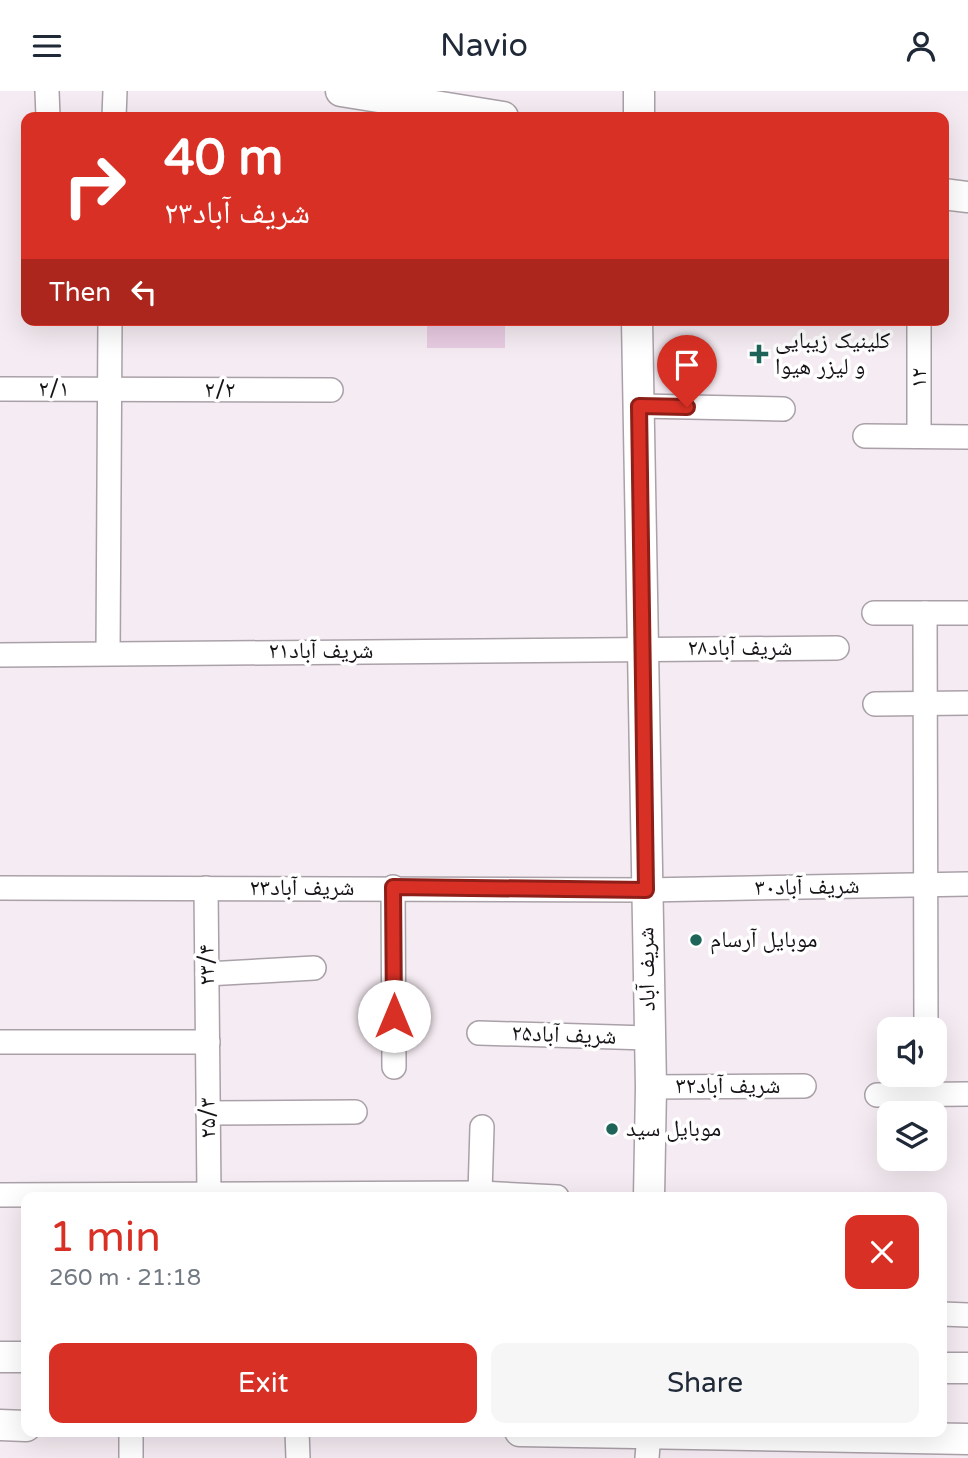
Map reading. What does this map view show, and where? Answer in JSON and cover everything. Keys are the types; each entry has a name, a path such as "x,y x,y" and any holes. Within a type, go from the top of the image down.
{"main road":[{"path":"341,91 477,112"},
{"path":"639,91 639,112"},
{"path":"949,195 968,197"},
{"name":"شریف آباد","path":"637,326 648,1038 651,1087 649,1192"},
{"path":"0,1357 21,1357"},
{"path":"947,1368 968,1368"},
{"path":"0,1425 21,1426"},
{"path":"571,1437 648,1446 968,1439"}],"street":[{"path":"47,91 48,112"},
{"path":"114,112 115,91"},
{"path":"108,653 110,326"},
{"name":"۱۲","path":"919,326 919,436"},
{"name":"۲/۱","path":"0,389 108,389"},
{"name":"۲/۲","path":"108,389 331,390"},
{"path":"639,406 783,409"},
{"path":"865,436 968,437"},
{"path":"874,613 968,614"},
{"path":"925,613 926,1017"},
{"name":"شریف آباد۲۱","path":"0,655 642,648"},
{"name":"شریف آباد۲۸","path":"642,648 837,648"},
{"path":"875,704 968,703"},
{"name":"شریف آباد۳۰","path":"646,890 968,884"},
{"path":"393,887 394,1067"},
{"name":"شریف آباد۲۳","path":"0,888 393,887 646,890"},
{"name":"۲۳/۴","path":"206,888 208,1042"},
{"path":"207,974 314,968"},
{"name":"شریف آباد۲۵","path":"479,1033 648,1038"},
{"path":"0,1042 208,1042"},
{"name":"۲۵/۳","path":"208,1042 209,1192"},
{"name":"شریف آباد۳۲","path":"651,1087 804,1086"},
{"path":"877,1095 913,1087"},
{"path":"939,1087 968,1094"},
{"path":"208,1113 355,1112"},
{"path":"480,1192 482,1127"},
{"path":"0,1195 21,1195"},
{"path":"947,1314 968,1315"},
{"path":"131,1437 131,1458"},
{"path":"297,1437 298,1458"}],"shaded area":[{"path":"427,326 505,326 505,348 427,348"}],"place":[{"name":"کلینیک زیبایی و لیزر هیوا","path":"759,354"},
{"name":"موبایل آرسام","path":"696,940"},
{"name":"موبایل سید","path":"612,1129"}],"route":[{"path":"394,1016 393,887 646,890 639,406 687,407"}]}
